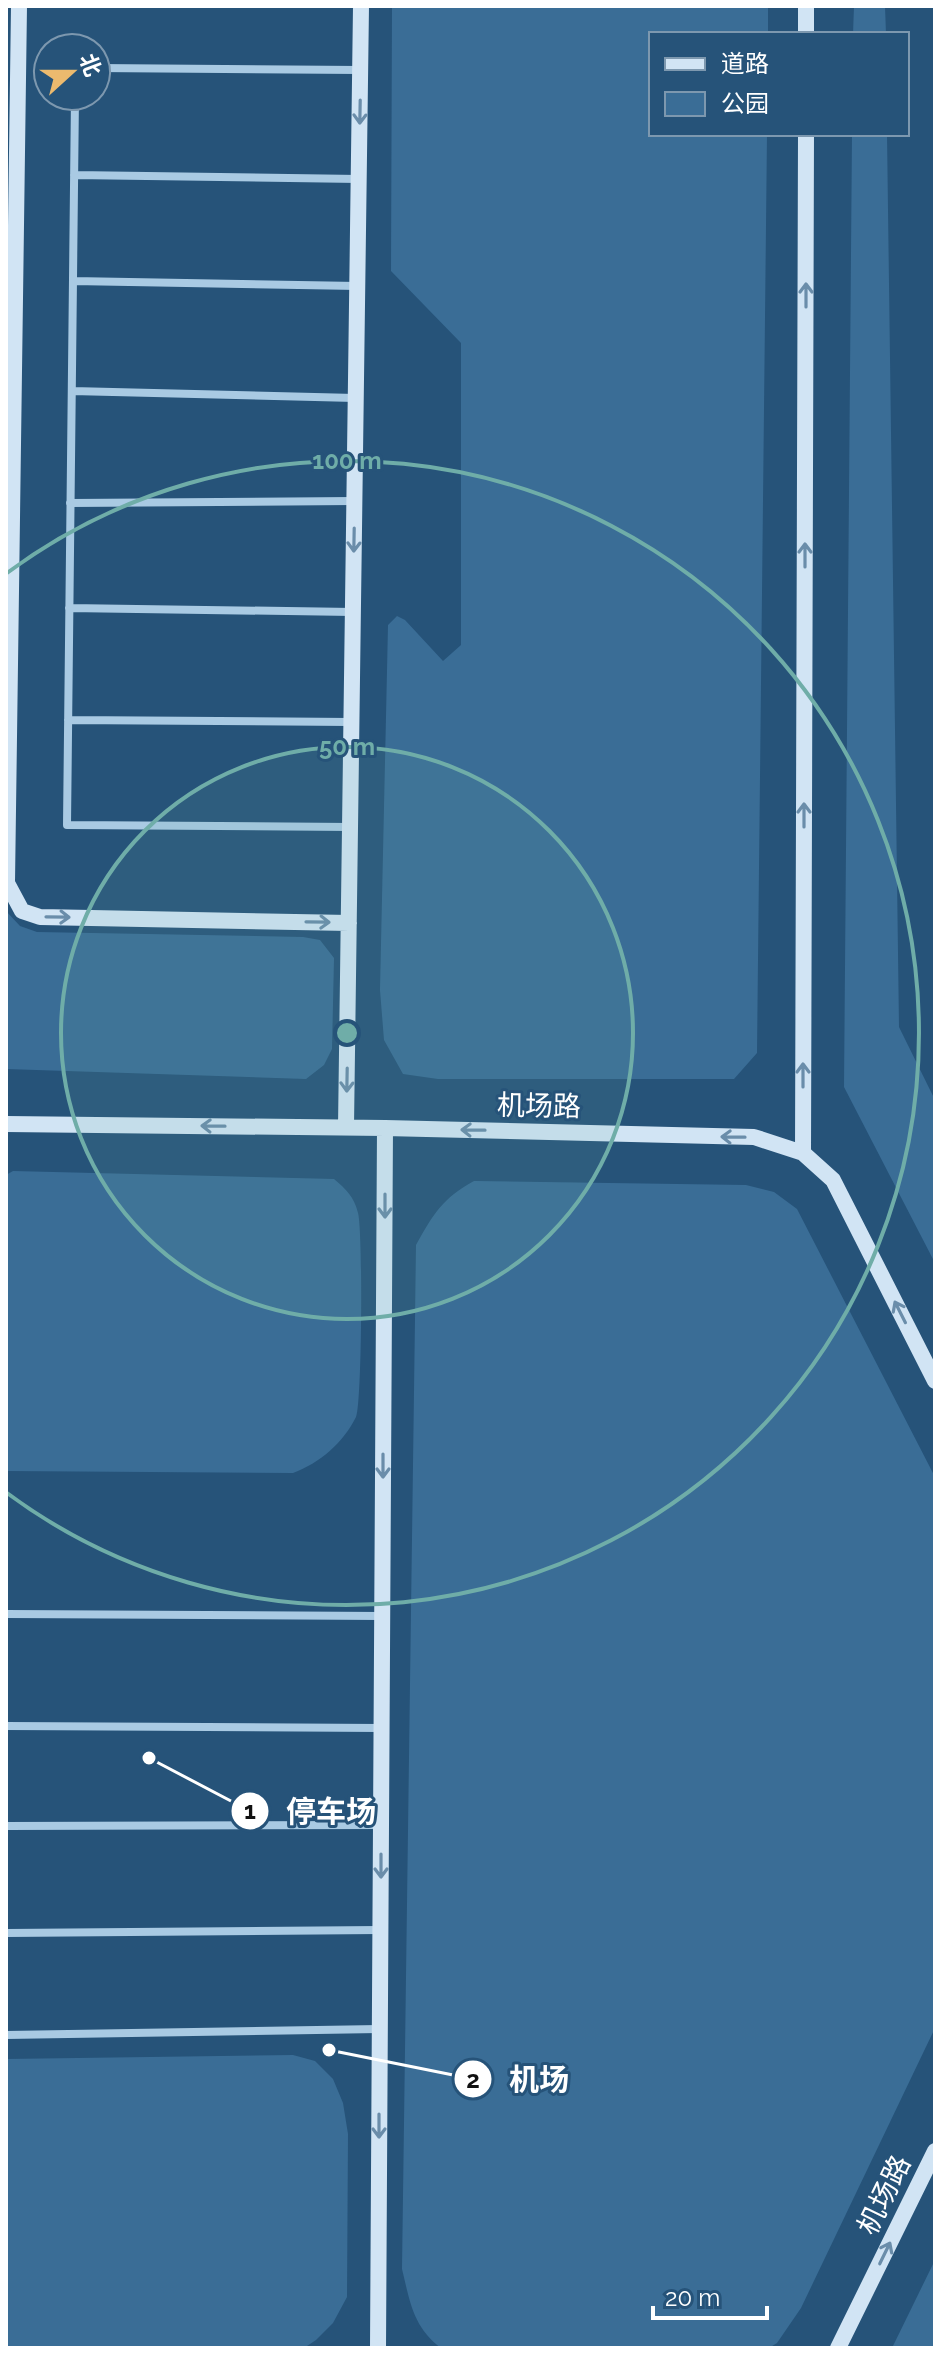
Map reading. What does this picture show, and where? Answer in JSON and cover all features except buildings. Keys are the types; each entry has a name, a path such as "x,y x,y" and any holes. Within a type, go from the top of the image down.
{"street":[{"path":"19,6 7,883 22,911 40,917 349,923"},
{"path":"346,1127 361,6"},
{"path":"806,6 806,32"},
{"path":"112,68 361,70"},
{"path":"75,112 67,825 351,827"},
{"path":"803,1153 806,136"},
{"path":"74,175 359,179"},
{"path":"73,281 358,286"},
{"path":"72,391 356,398"},
{"path":"70,503 355,501"},
{"path":"69,608 353,612"},
{"path":"68,720 352,722"},
{"name":"机场路","path":"6,1124 346,1127 754,1137 803,1153 833,1180 935,1381"},
{"path":"378,2348 385,1128"},
{"path":"6,1614 382,1616"},
{"path":"6,1726 382,1728"},
{"path":"6,1826 381,1825"},
{"path":"6,1933 381,1930"},
{"path":"6,2035 380,2029"},
{"name":"机场路","path":"838,2348 935,2151"}],"green space":[{"path":"392,6 768,6 768,32 649,32 649,136 767,136 757,1053 734,1079 438,1079 403,1074 384,1040 380,990 388,625 397,616 405,620 443,661 461,645 461,343 391,271"},
{"path":"854,6 885,6 886,32 853,32"},
{"path":"852,136 887,136 899,1027 935,1100 935,1263 844,1087"},
{"path":"6,911 20,926 37,932 303,937 320,940 334,958 332,1049 324,1065 306,1079 6,1069"},
{"path":"13,1171 334,1179 349,1194 356,1207 361,1251 358,1405 356,1417 337,1444 321,1458 293,1473 6,1471 6,1175"},
{"path":"474,1181 746,1185 774,1192 797,1209 935,1477 935,2028 801,2308 777,2343 769,2348 441,2348 418,2322 402,2269 416,1245 440,1208"},
{"path":"293,2055 315,2061 333,2079 343,2103 348,2134 347,2297 333,2323 304,2348 6,2348 6,2059"},
{"path":"935,2260 935,2348 892,2348"}],"place":[{"name":"停车场","path":"149,1758"},
{"name":"机场","path":"329,2050"}]}
